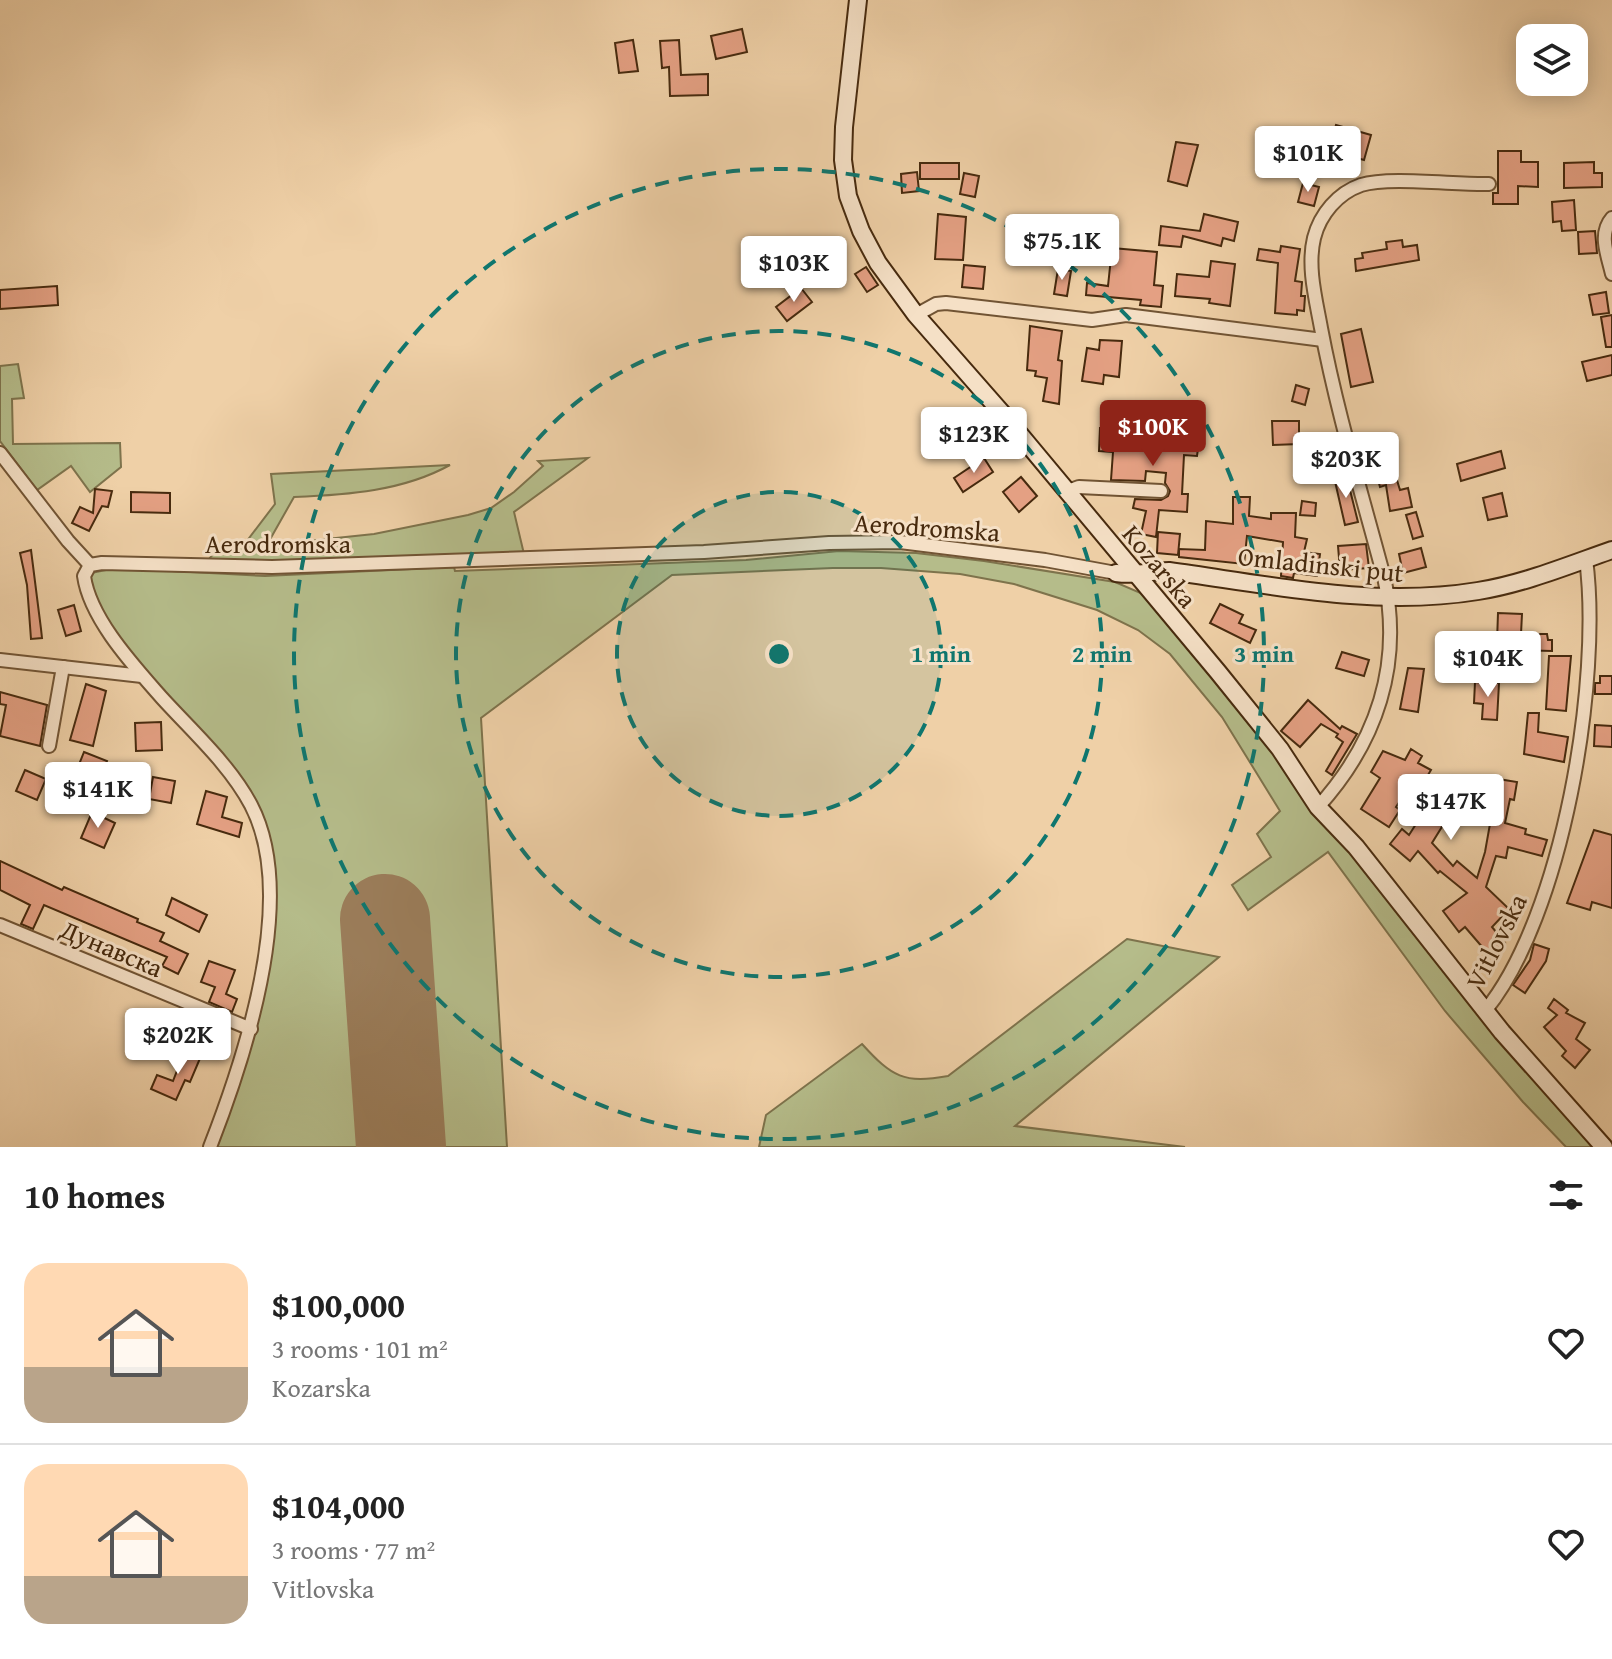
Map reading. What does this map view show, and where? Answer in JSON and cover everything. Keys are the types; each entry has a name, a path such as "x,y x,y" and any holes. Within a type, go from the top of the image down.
{"street":[{"name":"Kozarska","path":"858,0 843,160 848,196 861,231 878,263 916,315 1068,491 1280,749 1318,807 1356,847 1485,1011 1604,1147"},
{"path":"1318,807 1352,766 1374,721 1386,677 1389,599 1323,340 1312,266 1314,239 1329,207 1360,185 1489,184"},
{"path":"1612,218 1604,236 1612,274"},
{"path":"916,315 936,304 946,303 1092,320 1126,315 1323,340"},
{"path":"0,453 90,565 84,576 87,589 112,637 142,676 225,769 250,803 261,827 267,866 268,917 263,972 251,1029 210,1147"},
{"path":"1068,491 1079,487 1161,491"},
{"name":"Aerodromska","path":"90,565 272,567 704,552 884,542 1045,560 1116,573"},
{"name":"Omladinski put","path":"1116,573 1137,576 1169,571 1389,599 1481,591 1612,550"},
{"name":"Vitlovska","path":"1485,1011 1512,970 1540,908 1559,845 1583,715 1589,633 1586,559"},
{"path":"0,660 142,676"},
{"path":"49,746 63,667"},
{"name":"Дунавска","path":"0,925 251,1029"}],"green space":[{"path":"18,364 24,398 12,399 13,444 120,443 121,467 90,492 71,466 37,490 0,441 0,366"},
{"path":"588,458 514,512 524,554 277,563 207,562 218,551 243,546 275,504 271,474 450,465 394,486 354,493 294,497 268,543 279,544 374,534 468,515 491,508 514,492 543,466 538,461"},
{"path":"839,551 916,553 984,561 1115,582 1143,594 1280,761 1505,1048 1594,1147 1566,1147 1523,1102 1445,1011 1328,852 1248,910 1232,885 1271,857 1257,834 1280,811 1222,717 1170,654 1138,630 1097,610 1014,584 960,574 833,568 672,575 481,718 507,1147 216,1147 245,1061 267,973 274,893 270,844 260,811 239,775 150,677 106,619 93,594 91,573 116,568 265,576 454,567 455,571 746,560"},
{"path":"1127,939 1219,957 1015,1126 1185,1147 759,1147 766,1115 862,1044 882,1064 900,1075 920,1079 948,1076"}],"building":[{"path":"742,29 747,52 716,59 711,36"},
{"path":"633,40 638,71 619,73 615,43"},
{"path":"679,40 681,75 708,74 708,95 670,96 669,67 662,68 660,41"},
{"path":"1336,125 1371,135 1364,160 1343,154 1344,150 1330,145"},
{"path":"1176,142 1198,145 1187,186 1168,181"},
{"path":"1498,151 1521,151 1521,162 1538,162 1538,187 1518,186 1518,204 1493,204 1493,193 1498,193"},
{"path":"1594,162 1594,173 1602,173 1602,187 1564,188 1564,163"},
{"path":"920,163 959,163 959,179 920,179"},
{"path":"917,172 919,191 902,193 901,174"},
{"path":"964,173 979,176 975,197 960,194"},
{"path":"1303,183 1319,187 1314,206 1298,202"},
{"path":"1574,200 1576,230 1562,231 1561,221 1553,222 1552,202"},
{"path":"938,214 966,217 963,260 935,259"},
{"path":"1204,214 1238,222 1234,241 1223,238 1221,246 1183,236 1181,247 1159,245 1161,226 1200,231"},
{"path":"1595,231 1597,253 1579,254 1578,232"},
{"path":"1402,240 1403,247 1417,245 1419,260 1356,271 1355,259 1363,258 1362,253 1387,249 1386,242"},
{"path":"1281,246 1300,249 1295,281 1302,282 1301,296 1305,296 1304,311 1297,310 1297,315 1275,313 1278,263 1257,260 1259,249 1280,252"},
{"path":"1112,248 1157,252 1154,285 1163,286 1161,307 1140,305 1141,300 1086,295 1087,283 1108,286"},
{"path":"1211,261 1235,264 1230,306 1209,303 1210,299 1175,296 1177,274 1209,277"},
{"path":"964,265 985,267 983,289 962,287"},
{"path":"866,267 878,285 867,292 855,274"},
{"path":"1058,269 1071,271 1067,296 1054,294"},
{"path":"57,286 58,305 0,309 0,290"},
{"path":"801,288 812,302 787,321 776,307"},
{"path":"1606,292 1609,313 1593,315 1589,295"},
{"path":"1612,315 1612,347 1606,347 1601,317"},
{"path":"1030,326 1062,331 1058,360 1062,361 1059,404 1043,401 1047,378 1035,376 1036,371 1027,370"},
{"path":"1361,329 1373,382 1351,387 1341,334"},
{"path":"1100,340 1122,341 1119,377 1104,375 1103,384 1082,381 1087,348 1099,350"},
{"path":"1612,355 1612,375 1587,381 1582,362"},
{"path":"1296,385 1309,389 1305,405 1292,401"},
{"path":"1272,421 1299,421 1299,444 1273,445"},
{"path":"1100,428 1120,430 1120,444 1145,447 1145,431 1200,434 1197,456 1184,455 1182,494 1188,494 1187,512 1159,510 1156,537 1141,534 1146,511 1133,508 1135,499 1161,500 1168,496 1170,491 1165,483 1166,473 1146,471 1145,481 1111,480 1113,452 1099,451"},
{"path":"1306,434 1323,434 1320,459 1306,459"},
{"path":"1501,451 1505,468 1461,481 1457,464"},
{"path":"984,458 993,472 963,492 954,478"},
{"path":"1392,464 1400,490 1408,488 1412,507 1390,511 1386,485 1380,487 1375,469"},
{"path":"1346,474 1358,522 1345,525 1334,477"},
{"path":"1021,477 1037,496 1019,512 1003,492"},
{"path":"95,489 112,491 108,507 102,506 89,531 72,523 80,507 93,513"},
{"path":"131,492 170,493 170,513 131,512"},
{"path":"1502,493 1507,516 1488,520 1483,498"},
{"path":"1233,497 1250,497 1249,516 1271,519 1271,513 1296,513 1295,537 1307,539 1304,552 1320,554 1317,576 1294,573 1293,578 1281,576 1283,542 1247,536 1244,564 1179,557 1179,549 1205,550 1206,521 1233,524"},
{"path":"1302,501 1316,503 1315,516 1300,515"},
{"path":"1416,512 1423,536 1413,539 1406,515"},
{"path":"1158,532 1180,534 1178,555 1157,553"},
{"path":"1366,544 1369,568 1340,570 1338,546"},
{"path":"1421,548 1426,567 1403,573 1399,554"},
{"path":"31,550 42,638 31,639 27,585 20,553"},
{"path":"1220,604 1243,615 1239,623 1256,630 1250,643 1210,623"},
{"path":"74,605 81,631 66,636 58,610"},
{"path":"1498,613 1522,614 1521,634 1547,634 1548,640 1552,640 1552,651 1513,650 1514,675 1502,675 1497,642"},
{"path":"1342,652 1369,660 1364,676 1336,668"},
{"path":"1549,656 1571,656 1566,711 1546,709"},
{"path":"1408,668 1424,669 1418,712 1400,709"},
{"path":"1600,676 1612,676 1612,694 1595,694 1595,683 1600,683"},
{"path":"1475,682 1499,683 1497,720 1482,719 1483,704 1474,703"},
{"path":"86,684 106,691 93,746 70,740"},
{"path":"0,692 47,705 40,746 0,736 6,705 0,704"},
{"path":"1308,700 1340,729 1342,726 1357,734 1332,775 1326,771 1343,742 1336,737 1338,734 1321,724 1300,747 1281,731"},
{"path":"1528,713 1539,713 1538,732 1568,737 1564,762 1524,754"},
{"path":"161,722 162,750 136,751 135,723"},
{"path":"1595,725 1612,726 1612,747 1594,746"},
{"path":"1411,749 1422,756 1418,763 1431,770 1422,785 1446,799 1439,811 1448,817 1432,843 1453,866 1457,861 1477,878 1485,852 1498,779 1517,782 1505,823 1526,829 1525,834 1547,840 1542,856 1508,847 1506,858 1496,856 1486,887 1509,909 1492,927 1505,943 1490,956 1465,927 1459,932 1443,911 1467,893 1440,871 1438,873 1418,851 1410,861 1390,844 1402,829 1409,835 1430,802 1408,789 1396,807 1400,810 1389,827 1361,809 1380,778 1371,772 1383,751 1405,760"},
{"path":"84,752 107,761 99,781 76,772"},
{"path":"25,770 46,779 37,800 16,791"},
{"path":"153,777 175,781 171,803 149,799"},
{"path":"206,791 227,797 222,817 242,823 239,837 197,824"},
{"path":"92,812 115,823 104,848 81,838"},
{"path":"1594,830 1612,835 1612,908 1592,902 1590,910 1567,903"},
{"path":"0,861 164,933 160,941 188,954 178,974 162,966 167,957 44,905 33,929 21,924 30,905 0,890"},
{"path":"172,898 207,915 199,932 166,915"},
{"path":"1534,944 1549,949 1546,961 1525,993 1513,985 1530,960"},
{"path":"209,961 235,970 226,994 237,999 232,1012 209,1002 215,987 201,982"},
{"path":"1554,999 1568,1010 1566,1013 1585,1023 1576,1039 1590,1050 1575,1068 1562,1056 1566,1051 1544,1027 1557,1015 1548,1008"},
{"path":"185,1050 201,1056 190,1082 185,1080 176,1100 151,1089 157,1075 173,1081"}],"runway":[{"path":"385,919 401,1147"}]}
